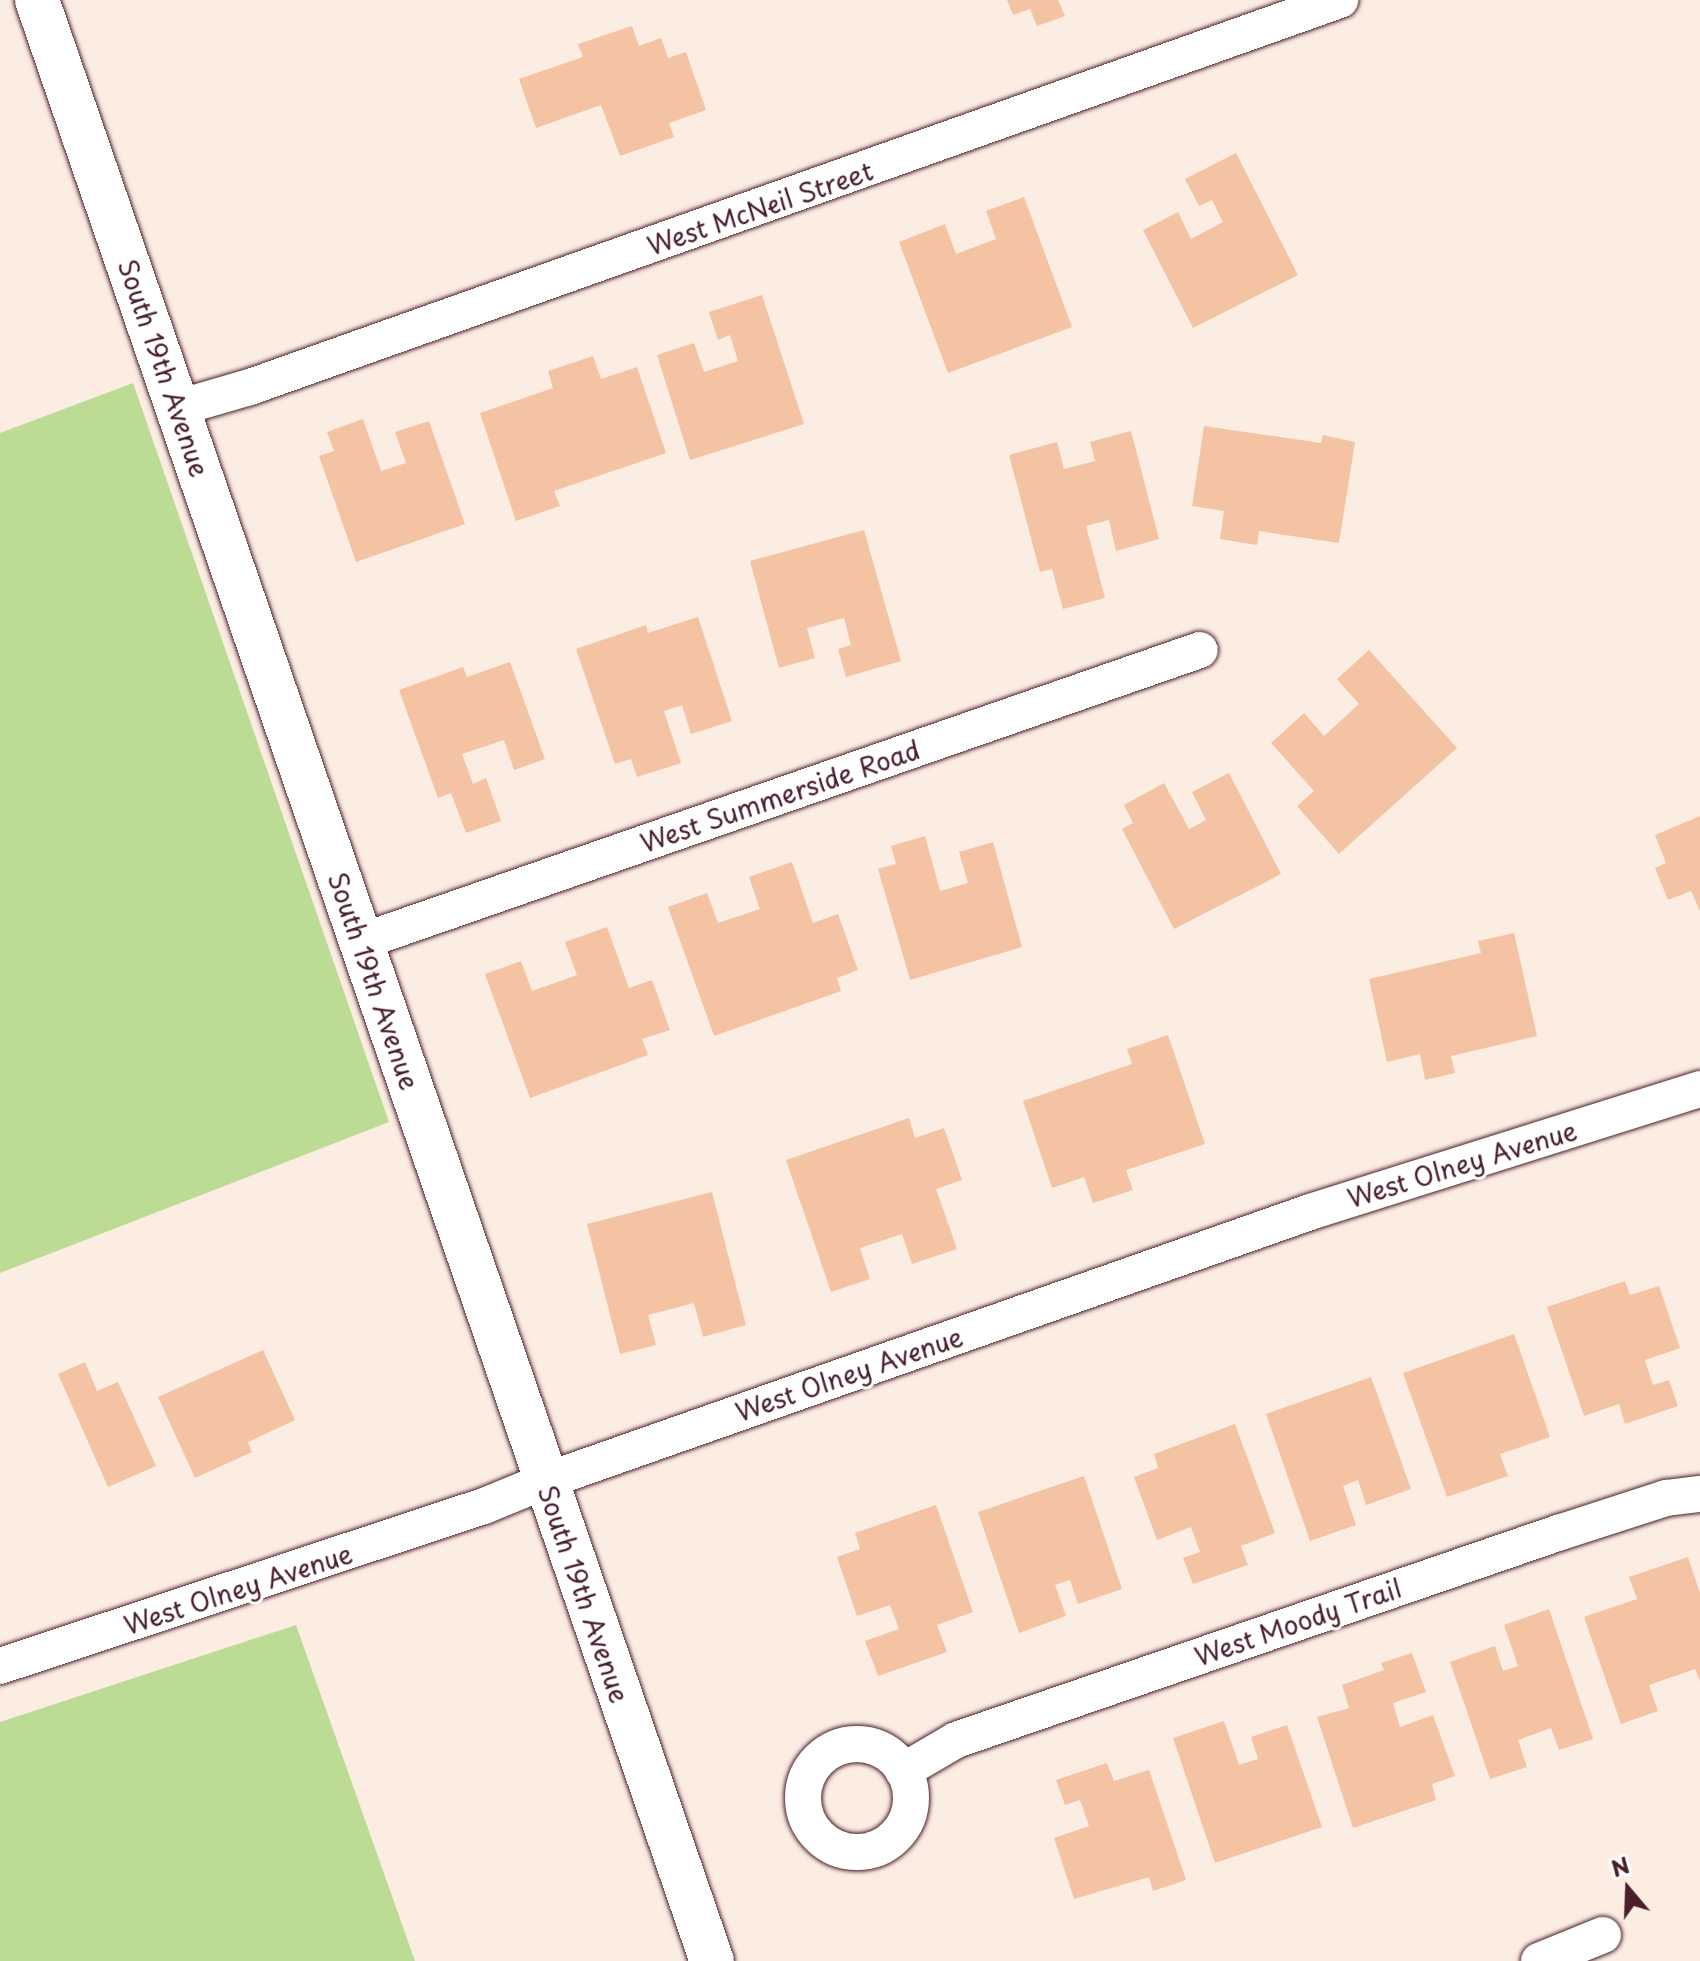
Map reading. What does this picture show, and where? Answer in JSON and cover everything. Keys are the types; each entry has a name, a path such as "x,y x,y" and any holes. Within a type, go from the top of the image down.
{"street":[{"name":"South 19th Avenue","path":"37,0 712,1961"},
{"name":"West McNeil Street","path":"178,408 322,362 1340,0"},
{"name":"West Summerside Road","path":"360,942 1200,650"},
{"name":"West Olney Avenue","path":"0,1666 334,1558 1310,1212 1700,1089"},
{"name":"West Moody Trail","path":"903,1771 956,1740 1558,1533 1666,1498 1700,1494"},
{"path":"1539,1961 1603,1935"}],"green space":[{"path":"133,383 389,1122 0,1273 0,433"},
{"path":"296,1625 415,1961 0,1961 0,1722"}],"building":[{"path":"1007,0 1058,0 1065,16 1037,26 1030,9 1013,15"},
{"path":"632,26 639,46 661,38 668,58 686,52 706,110 669,123 674,137 620,156 601,105 536,128 519,79 583,57 578,44"},
{"path":"1236,153 1298,275 1193,328 1143,230 1178,212 1191,239 1223,222 1212,200 1199,206 1185,179"},
{"path":"1024,197 1072,327 948,373 899,242 945,224 956,254 996,239 986,211"},
{"path":"762,295 804,424 690,460 657,355 694,343 704,372 738,361 730,335 718,340 709,312"},
{"path":"593,356 601,379 637,367 666,453 554,491 560,506 516,521 480,413 553,388 548,371"},
{"path":"363,419 381,471 406,463 395,432 429,421 465,524 356,562 319,456 334,451 327,432"},
{"path":"1204,426 1321,443 1323,435 1355,442 1339,543 1259,531 1257,545 1220,539 1224,511 1192,506"},
{"path":"1131,431 1159,539 1116,551 1109,520 1086,526 1105,598 1063,609 1052,569 1040,572 1009,455 1057,442 1064,469 1095,461 1090,442"},
{"path":"864,530 901,661 846,677 838,649 851,645 844,618 807,628 815,658 779,668 750,561"},
{"path":"698,617 732,721 691,734 682,705 664,711 681,763 637,777 631,759 615,764 576,649 646,625 648,633"},
{"path":"1369,650 1457,748 1339,854 1297,806 1314,791 1271,743 1304,713 1324,736 1359,704 1337,679"},
{"path":"510,662 545,759 514,770 504,740 462,754 473,784 486,778 501,821 466,833 451,793 438,798 399,690 463,667 467,677"},
{"path":"1229,773 1281,874 1174,929 1122,829 1133,823 1124,805 1164,783 1189,829 1206,820 1192,792"},
{"path":"1700,816 1700,911 1691,891 1668,900 1655,868 1666,863 1655,835"},
{"path":"925,836 940,891 968,883 959,852 993,842 1022,947 910,980 878,869 896,864 891,846"},
{"path":"792,862 813,923 838,914 858,970 837,978 841,991 714,1036 668,907 707,893 718,923 760,909 749,877"},
{"path":"607,927 629,988 652,980 670,1030 642,1039 648,1055 530,1098 485,974 521,961 532,991 577,975 565,942"},
{"path":"1514,933 1537,1036 1451,1056 1455,1073 1425,1080 1420,1054 1387,1062 1369,979 1481,953 1478,941"},
{"path":"1168,1035 1205,1144 1126,1170 1133,1190 1093,1203 1084,1177 1052,1188 1023,1101 1132,1064 1127,1049"},
{"path":"909,1118 915,1138 944,1128 962,1180 936,1189 957,1249 912,1264 902,1234 860,1248 870,1279 831,1292 786,1160"},
{"path":"712,1192 746,1325 703,1337 694,1303 648,1315 656,1345 620,1354 587,1224"},
{"path":"1625,1281 1630,1295 1659,1286 1680,1348 1645,1360 1653,1385 1669,1380 1678,1406 1625,1424 1619,1404 1584,1416 1547,1307"},
{"path":"1514,1334 1550,1437 1500,1454 1508,1476 1447,1497 1403,1373"},
{"path":"263,1350 295,1420 248,1442 252,1452 195,1478 158,1397"},
{"path":"85,1362 97,1391 118,1382 156,1466 108,1487 58,1374"},
{"path":"1371,1377 1411,1489 1366,1505 1358,1480 1343,1486 1356,1525 1310,1541 1266,1414"},
{"path":"1235,1424 1275,1533 1241,1546 1248,1565 1193,1584 1183,1558 1200,1552 1191,1527 1157,1540 1134,1477 1158,1468 1154,1454"},
{"path":"1084,1476 1122,1589 1078,1604 1070,1580 1055,1585 1066,1616 1019,1633 978,1512"},
{"path":"936,1505 973,1612 937,1625 947,1652 878,1676 865,1641 899,1629 890,1605 857,1616 837,1557 860,1549 855,1533"},
{"path":"1688,1557 1700,1593 1700,1681 1695,1669 1649,1685 1658,1711 1621,1724 1584,1617 1637,1599 1629,1577"},
{"path":"1549,1609 1593,1739 1559,1750 1551,1728 1518,1740 1527,1767 1490,1779 1450,1662 1495,1646 1503,1671 1518,1666 1504,1625"},
{"path":"1412,1653 1426,1692 1393,1703 1400,1727 1433,1715 1455,1776 1432,1784 1436,1800 1353,1828 1317,1717 1349,1708 1342,1685 1384,1670 1381,1663"},
{"path":"1224,1721 1239,1765 1258,1759 1251,1737 1287,1725 1322,1827 1215,1863 1173,1738"},
{"path":"1107,1763 1114,1781 1149,1770 1186,1880 1153,1891 1149,1877 1074,1899 1054,1838 1089,1826 1080,1800 1065,1805 1056,1780"}]}
